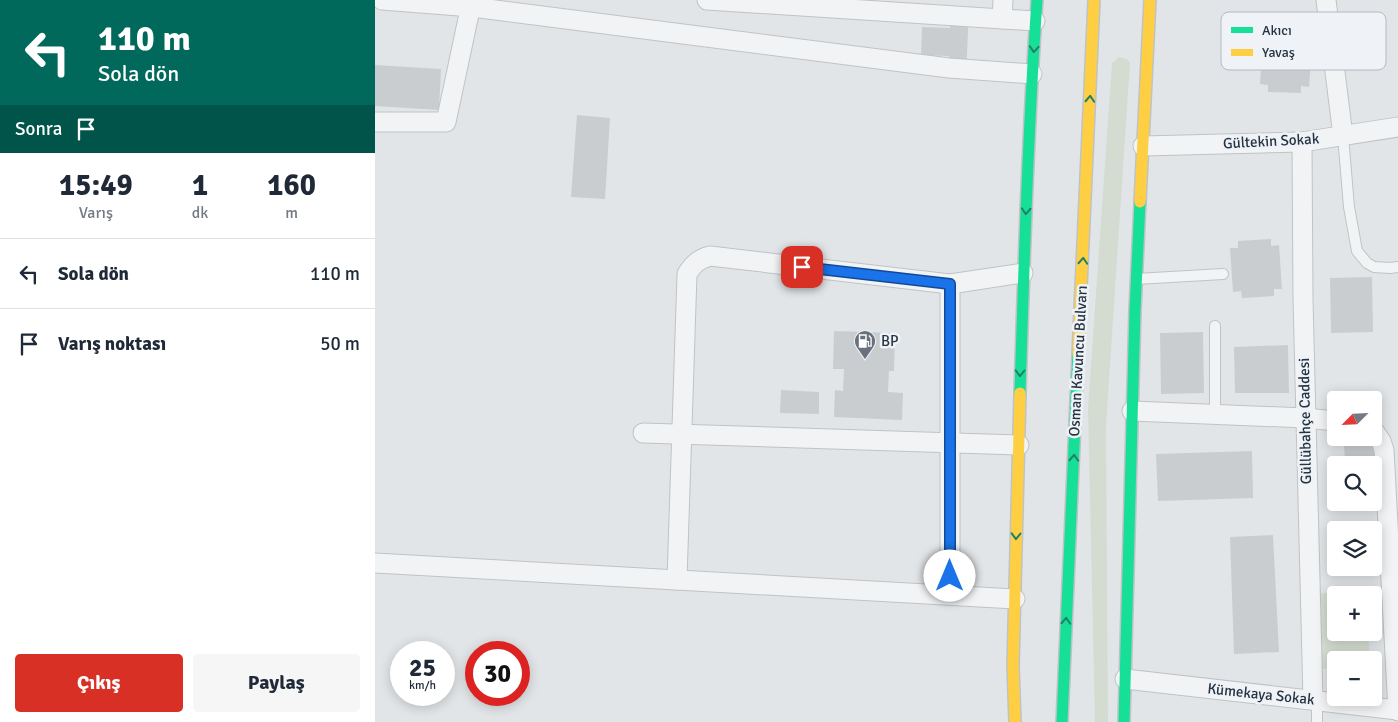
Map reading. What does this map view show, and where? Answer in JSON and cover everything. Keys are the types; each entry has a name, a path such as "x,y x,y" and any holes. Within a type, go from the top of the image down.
{"main road":[{"path":"1009,722 1013,666 1023,273 1037,0"},
{"name":"Osman Kavuncu Bulvarı","path":"1062,722 1095,0"},
{"path":"1124,722 1136,279 1150,0"},
{"path":"1013,666 1015,722"},
{"path":"1064,669 1068,722"}],"street":[{"path":"382,0 472,3 949,68 1032,74"},
{"path":"707,0 1035,21"},
{"path":"1002,19 1003,0"},
{"path":"375,122 446,122 472,3"},
{"path":"1335,70 1343,136"},
{"name":"Gültekin Sokak","path":"1143,146 1302,142 1398,128"},
{"name":"Güllübahçe Caddesi","path":"1302,142 1305,418 1315,700"},
{"path":"677,580 687,274 693,264 710,256 950,284 1023,273"},
{"path":"950,284 950,595"},
{"path":"1132,411 1327,420"},
{"path":"643,433 1019,445"},
{"path":"1383,446 1398,710"},
{"path":"375,563 1015,599"},
{"name":"Kümekaya Sokak","path":"1125,679 1398,710"}],"lane":[{"path":"1343,136 1349,207 1357,251 1367,263 1374,267 1398,267"},
{"path":"1136,279 1223,274"},
{"path":"1215,326 1215,414"},
{"path":"1315,700 1317,722"}],"shaded area":[{"path":"1119,57 1127,59 1130,63 1106,426 1108,722 1095,722 1088,408 1112,63"},
{"path":"1327,593 1327,641 1369,641 1369,651 1327,651 1327,669 1320,669 1314,594"}],"building":[{"path":"952,8 969,8 966,78 948,77 949,56 921,55 922,27 950,28"},
{"path":"375,65 441,69 439,110 375,106"},
{"path":"1261,70 1310,70 1309,87 1301,86 1301,93 1268,92 1268,85 1260,84"},
{"path":"577,115 610,118 605,199 571,197"},
{"path":"1271,239 1271,246 1279,245 1282,289 1274,289 1274,296 1242,298 1241,291 1233,292 1230,248 1238,248 1238,241"},
{"path":"1372,277 1373,332 1331,333 1330,278"},
{"path":"834,331 895,333 894,371 889,371 888,392 903,393 902,420 834,417 835,390 843,391 844,369 833,369"},
{"path":"1203,332 1204,393 1161,394 1160,333"},
{"path":"1288,345 1289,393 1235,393 1234,347"},
{"path":"781,390 819,392 819,414 780,413"},
{"path":"1344,446 1376,446 1376,456 1345,456"},
{"path":"1252,451 1253,498 1158,501 1156,454"},
{"path":"1273,535 1279,652 1234,654 1230,537"}],"traffic: fast":[{"path":"1020,393 1029,147 1037,0"},
{"path":"1124,722 1135,310 1140,202"},
{"path":"1062,722 1078,354"}],"traffic: slow":[{"path":"1078,354 1094,0"},
{"path":"1140,202 1150,0"},
{"path":"1015,722 1013,666 1020,393"}],"place":[{"name":"BP","path":"865,360"}],"route":[{"path":"802,267 950,284 950,576"}]}
